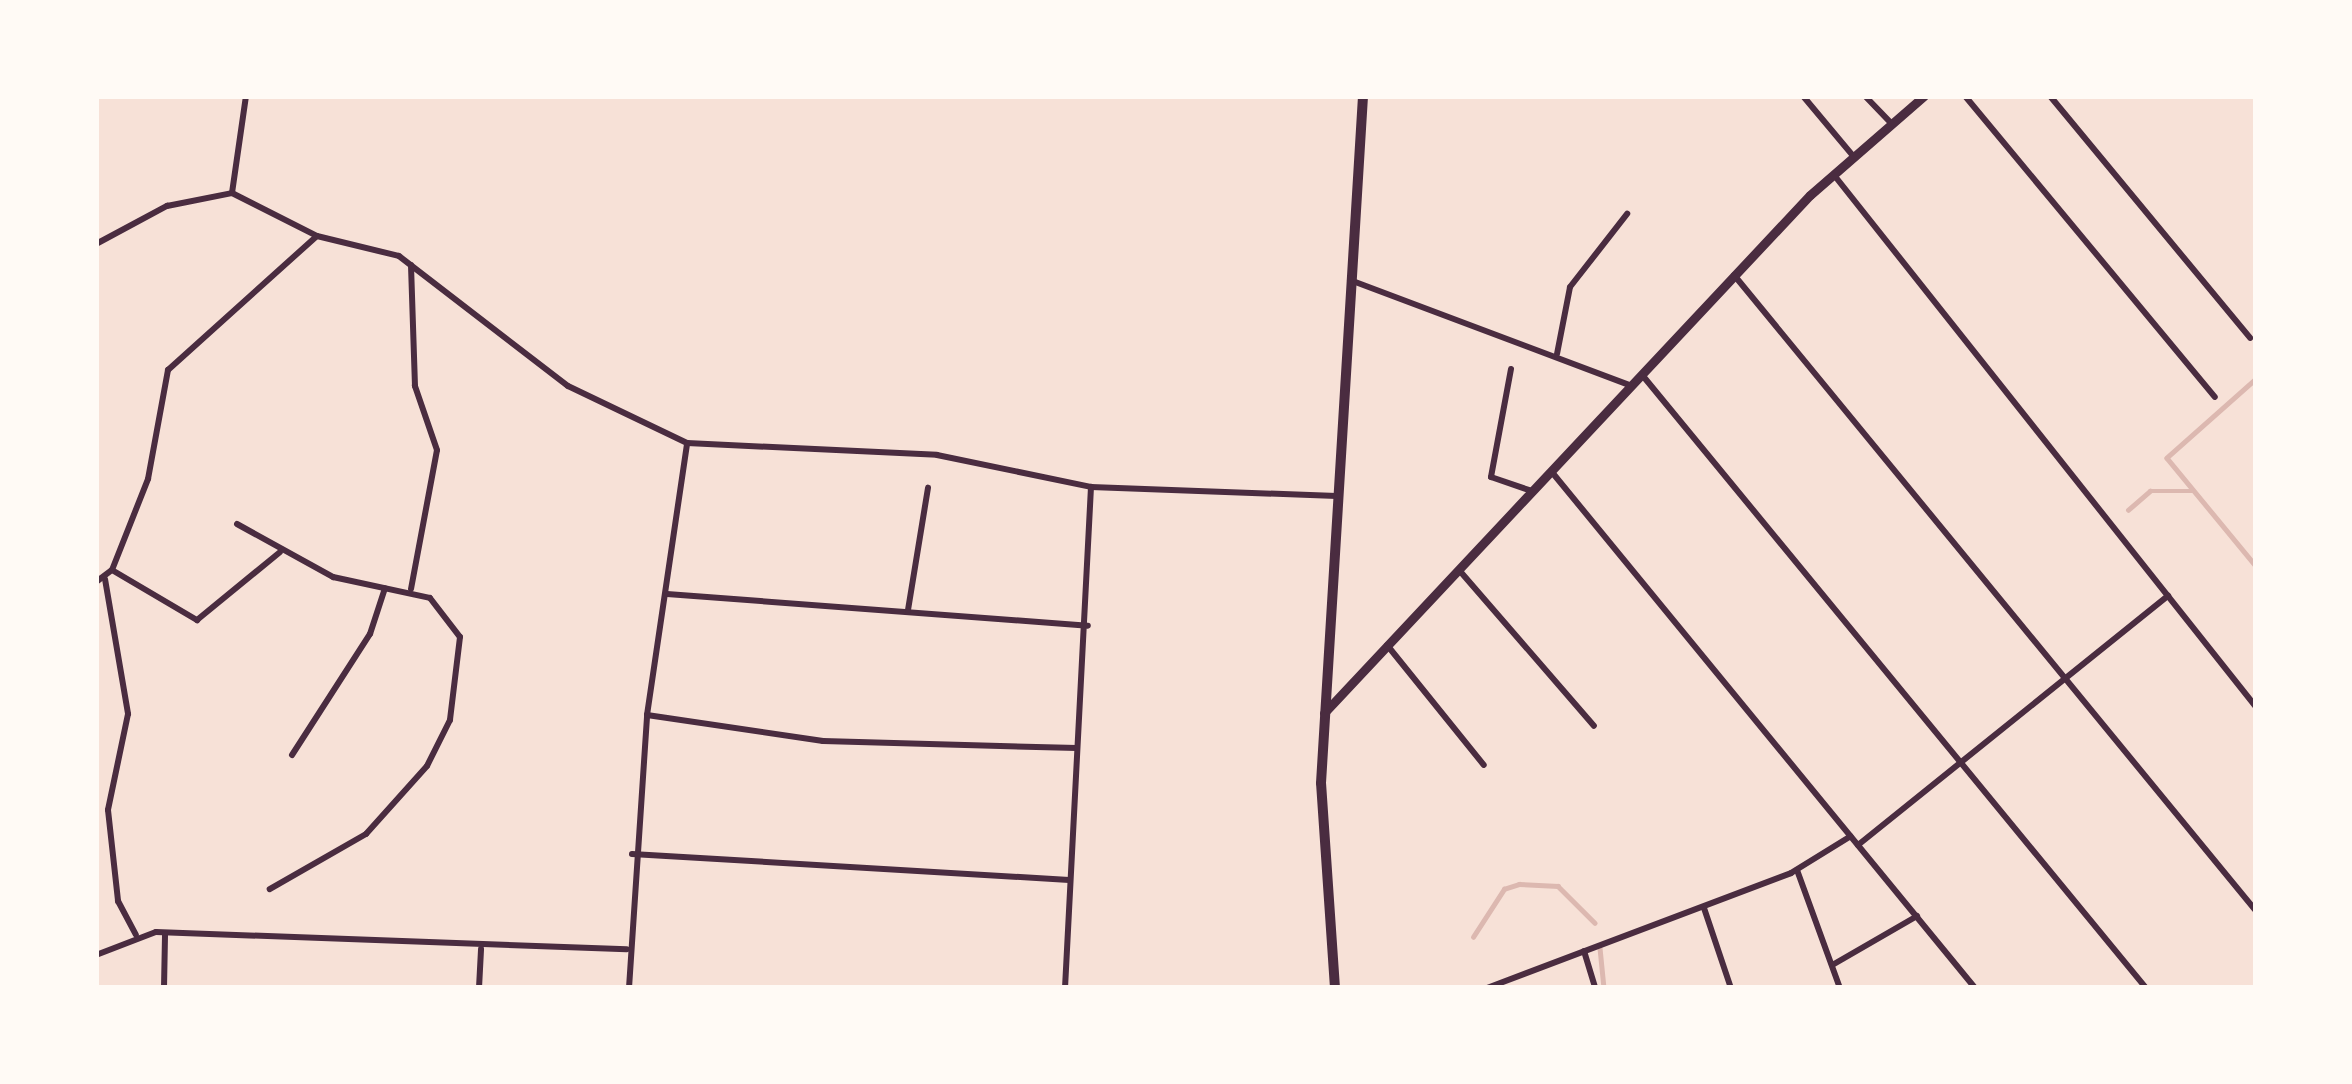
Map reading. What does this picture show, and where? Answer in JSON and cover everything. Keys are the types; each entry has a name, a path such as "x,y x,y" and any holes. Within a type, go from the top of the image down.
{"main road":[{"path":"1335,988 1324,713 1363,96"}],"street":[{"path":"232,193 246,96"},
{"path":"1803,96 1854,157"},
{"path":"1865,96 1892,124"},
{"path":"1324,713 1734,275 1833,174 1924,96"},
{"path":"1964,96 2215,397"},
{"path":"2050,96 2250,338"},
{"path":"1833,174 2256,707"},
{"path":"96,244 167,206 232,193 317,236 382,247 604,409 687,443 937,455 1091,488 1338,496"},
{"path":"1557,354 1576,275 1627,214"},
{"path":"136,935 118,901 108,810 128,714 100,580 112,569 148,479 168,370 317,236"},
{"path":"411,265 415,386 437,450 411,590"},
{"path":"1734,275 2256,911"},
{"path":"1350,280 1557,354 1632,387"},
{"path":"1511,369 1491,477 1532,491"},
{"path":"1643,376 2146,988"},
{"path":"628,988 632,854 647,715 687,443"},
{"path":"1551,470 1975,988"},
{"path":"908,610 928,488"},
{"path":"1066,988 1088,626 1091,488"},
{"path":"237,524 280,552 385,588 411,590 446,610 460,637 442,741 366,834 270,889"},
{"path":"112,569 197,620 280,552"},
{"path":"1458,569 1594,726"},
{"path":"292,755 370,634 385,588"},
{"path":"667,594 1088,626"},
{"path":"1858,845 2068,683 2168,596"},
{"path":"1388,645 1484,766"},
{"path":"647,715 823,741 1077,748"},
{"path":"1487,988 1797,870 1851,836"},
{"path":"632,854 1069,880"},
{"path":"1797,870 1840,988"},
{"path":"1704,908 1731,988"},
{"path":"1834,964 1917,916"},
{"path":"154,988 164,985 165,934"},
{"path":"96,955 136,935 165,934 482,949 627,949"},
{"path":"478,988 482,949"},
{"path":"1584,951 1595,988"}],"waterway":[{"path":"2256,379 2167,458 2256,566"},
{"path":"2128,510 2150,491 2192,491"},
{"path":"1473,937 1504,889 1519,884 1558,886 1595,923"},
{"path":"1600,948 1604,988"}]}
